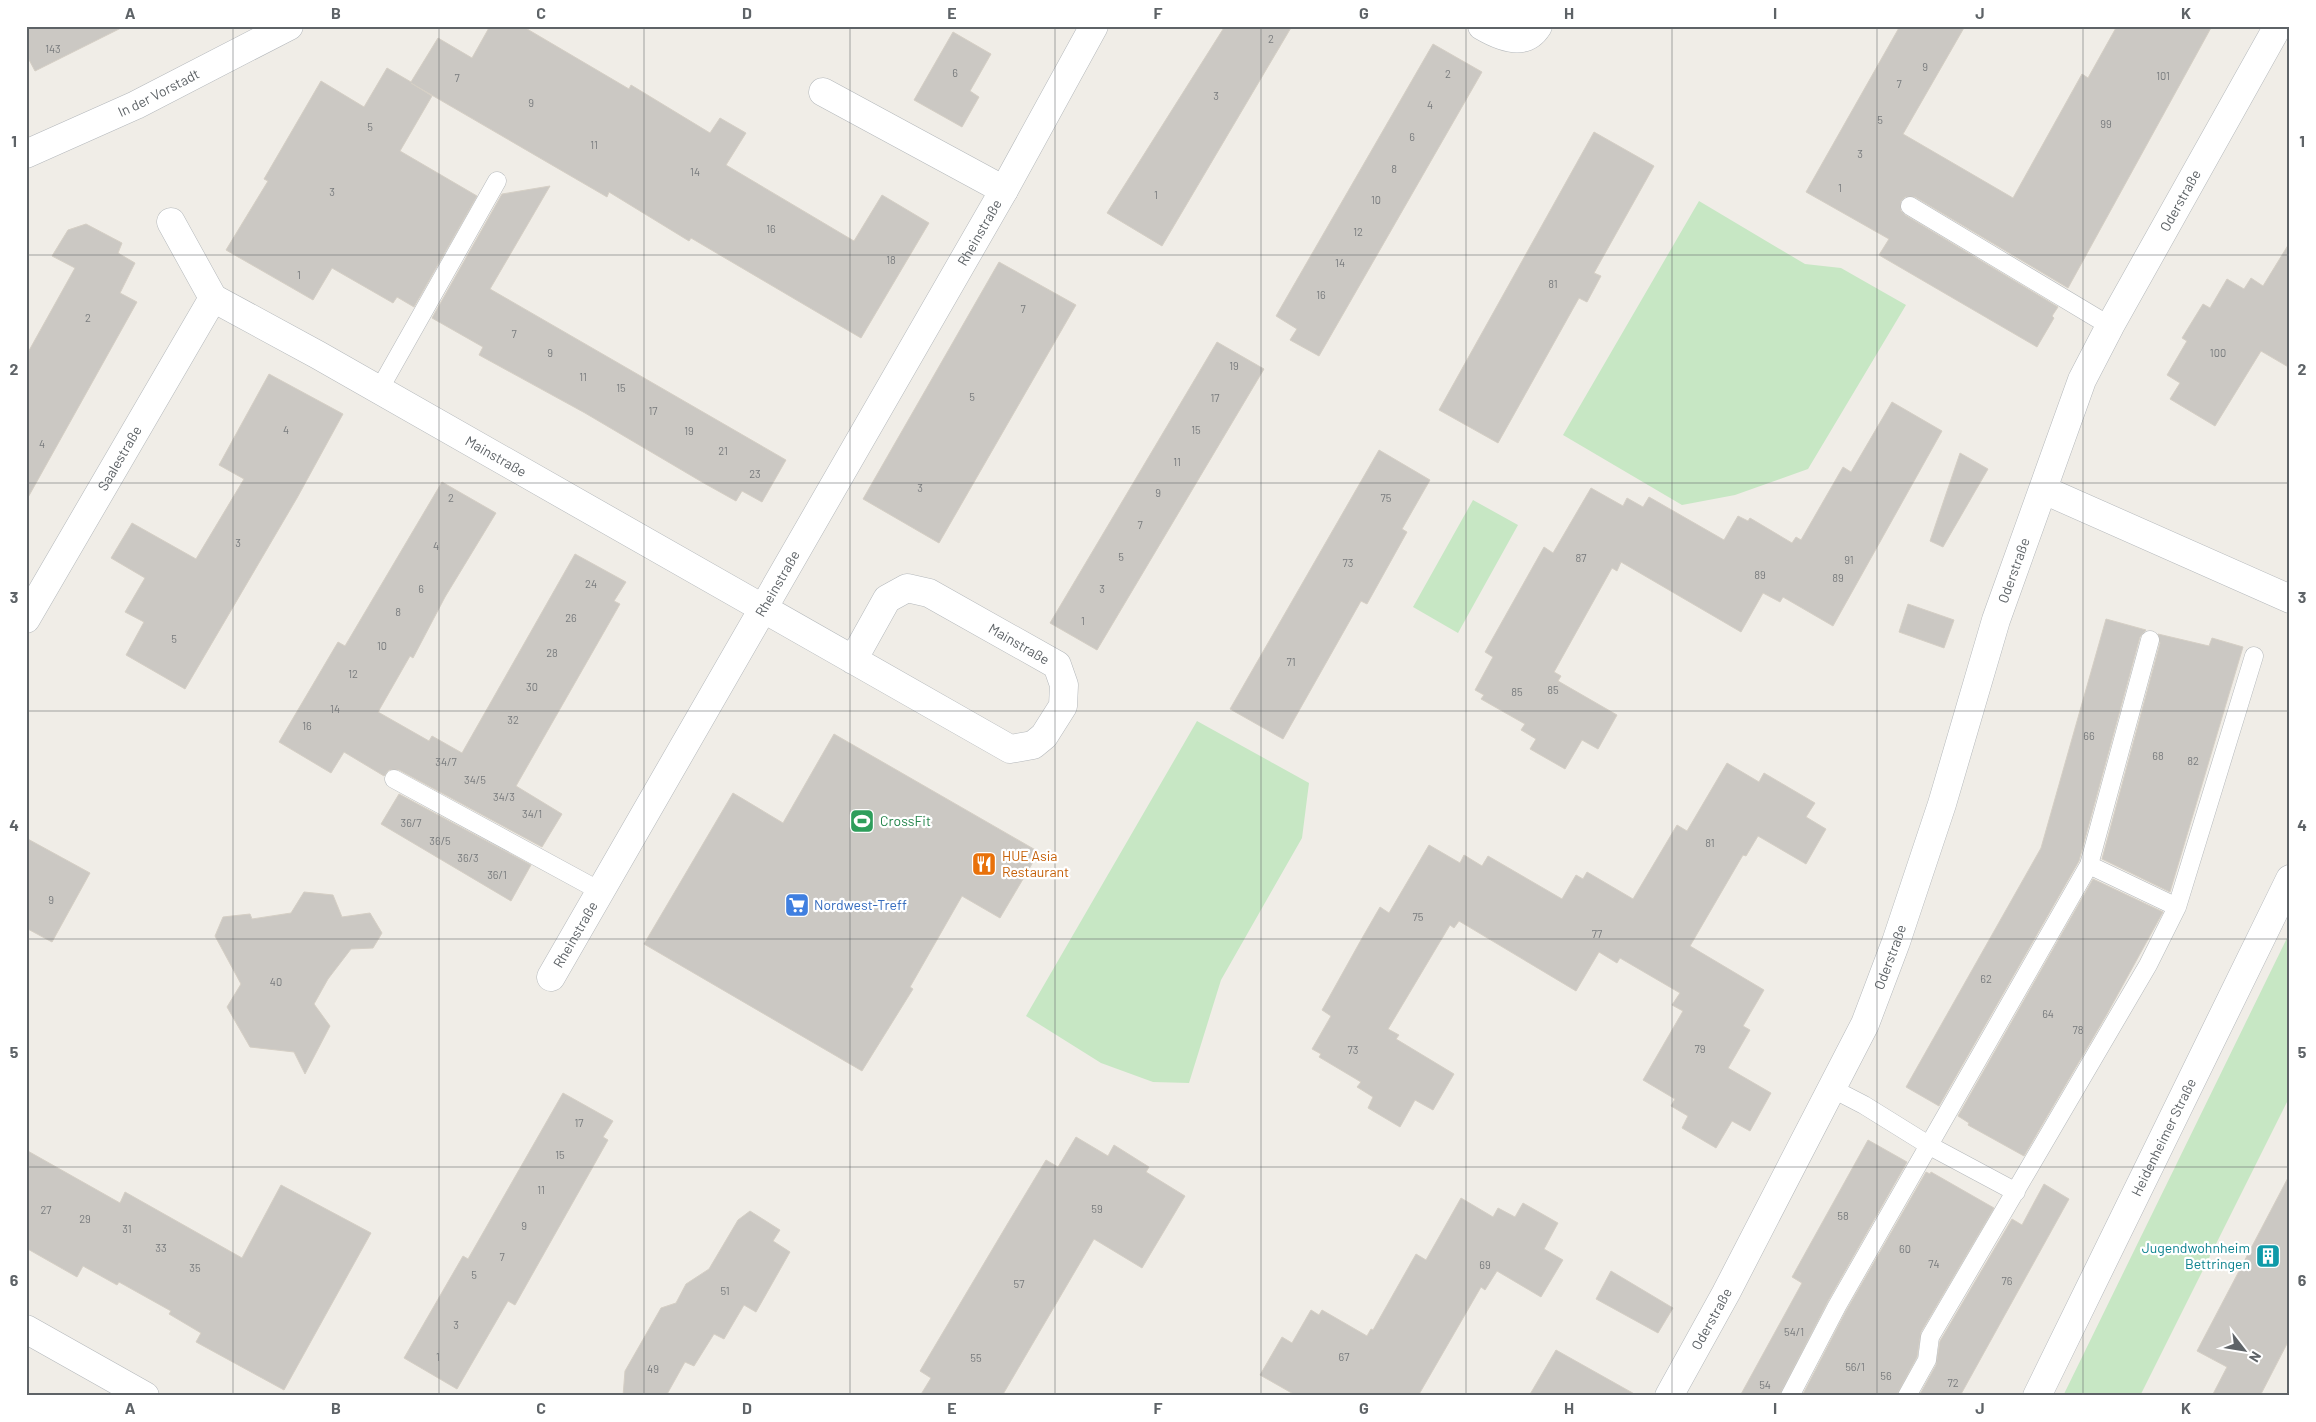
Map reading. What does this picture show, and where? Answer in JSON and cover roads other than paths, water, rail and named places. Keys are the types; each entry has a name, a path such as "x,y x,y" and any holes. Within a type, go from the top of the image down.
{"street":[{"name":"In der Vorstadt","path":"26,154 136,105 289,26"},
{"name":"Rheinstraße","path":"551,977 1004,190 1094,26"},
{"path":"1482,26 1500,37 1511,39 1526,36 1538,26"},
{"name":"Oderstraße","path":"1669,1396 1833,1089 1865,1024 1896,942 1942,804 1996,620 2082,380 2110,326 2278,26"},
{"name":"Rheinstraße","path":"823,92 1004,190"},
{"path":"171,222 213,298"},
{"name":"Mainstraße","path":"213,298 379,390 763,608 853,660 1010,749 1033,745 1044,736 1063,706 1064,685 1056,665 929,593 907,588 887,599 853,660"},
{"name":"Saalestraße","path":"26,619 213,298"},
{"path":"2044,490 2290,599"},
{"name":"Heidenheimer Straße","path":"2037,1396 2290,878"},
{"path":"26,1329 145,1396"}],"lane":[{"path":"379,390 496,181"},
{"path":"1910,206 2110,326"},
{"path":"1790,1396 1837,1306 2089,865 2150,640"},
{"path":"1907,1396 1926,1360 1930,1337 2148,966 2177,907 2254,656"},
{"path":"394,779 600,891"},
{"path":"2089,865 2177,907"},
{"path":"1833,1089 1864,1105 1930,1146 2016,1192"}],"place":[{"name":"CrossFit","path":"862,821"},
{"name":"HUE Asia Restaurant","path":"984,864"},
{"name":"Nordwest-Treff","path":"797,905"},
{"name":"Jugendwohnheim Bettringen","path":"2268,1256"}]}
